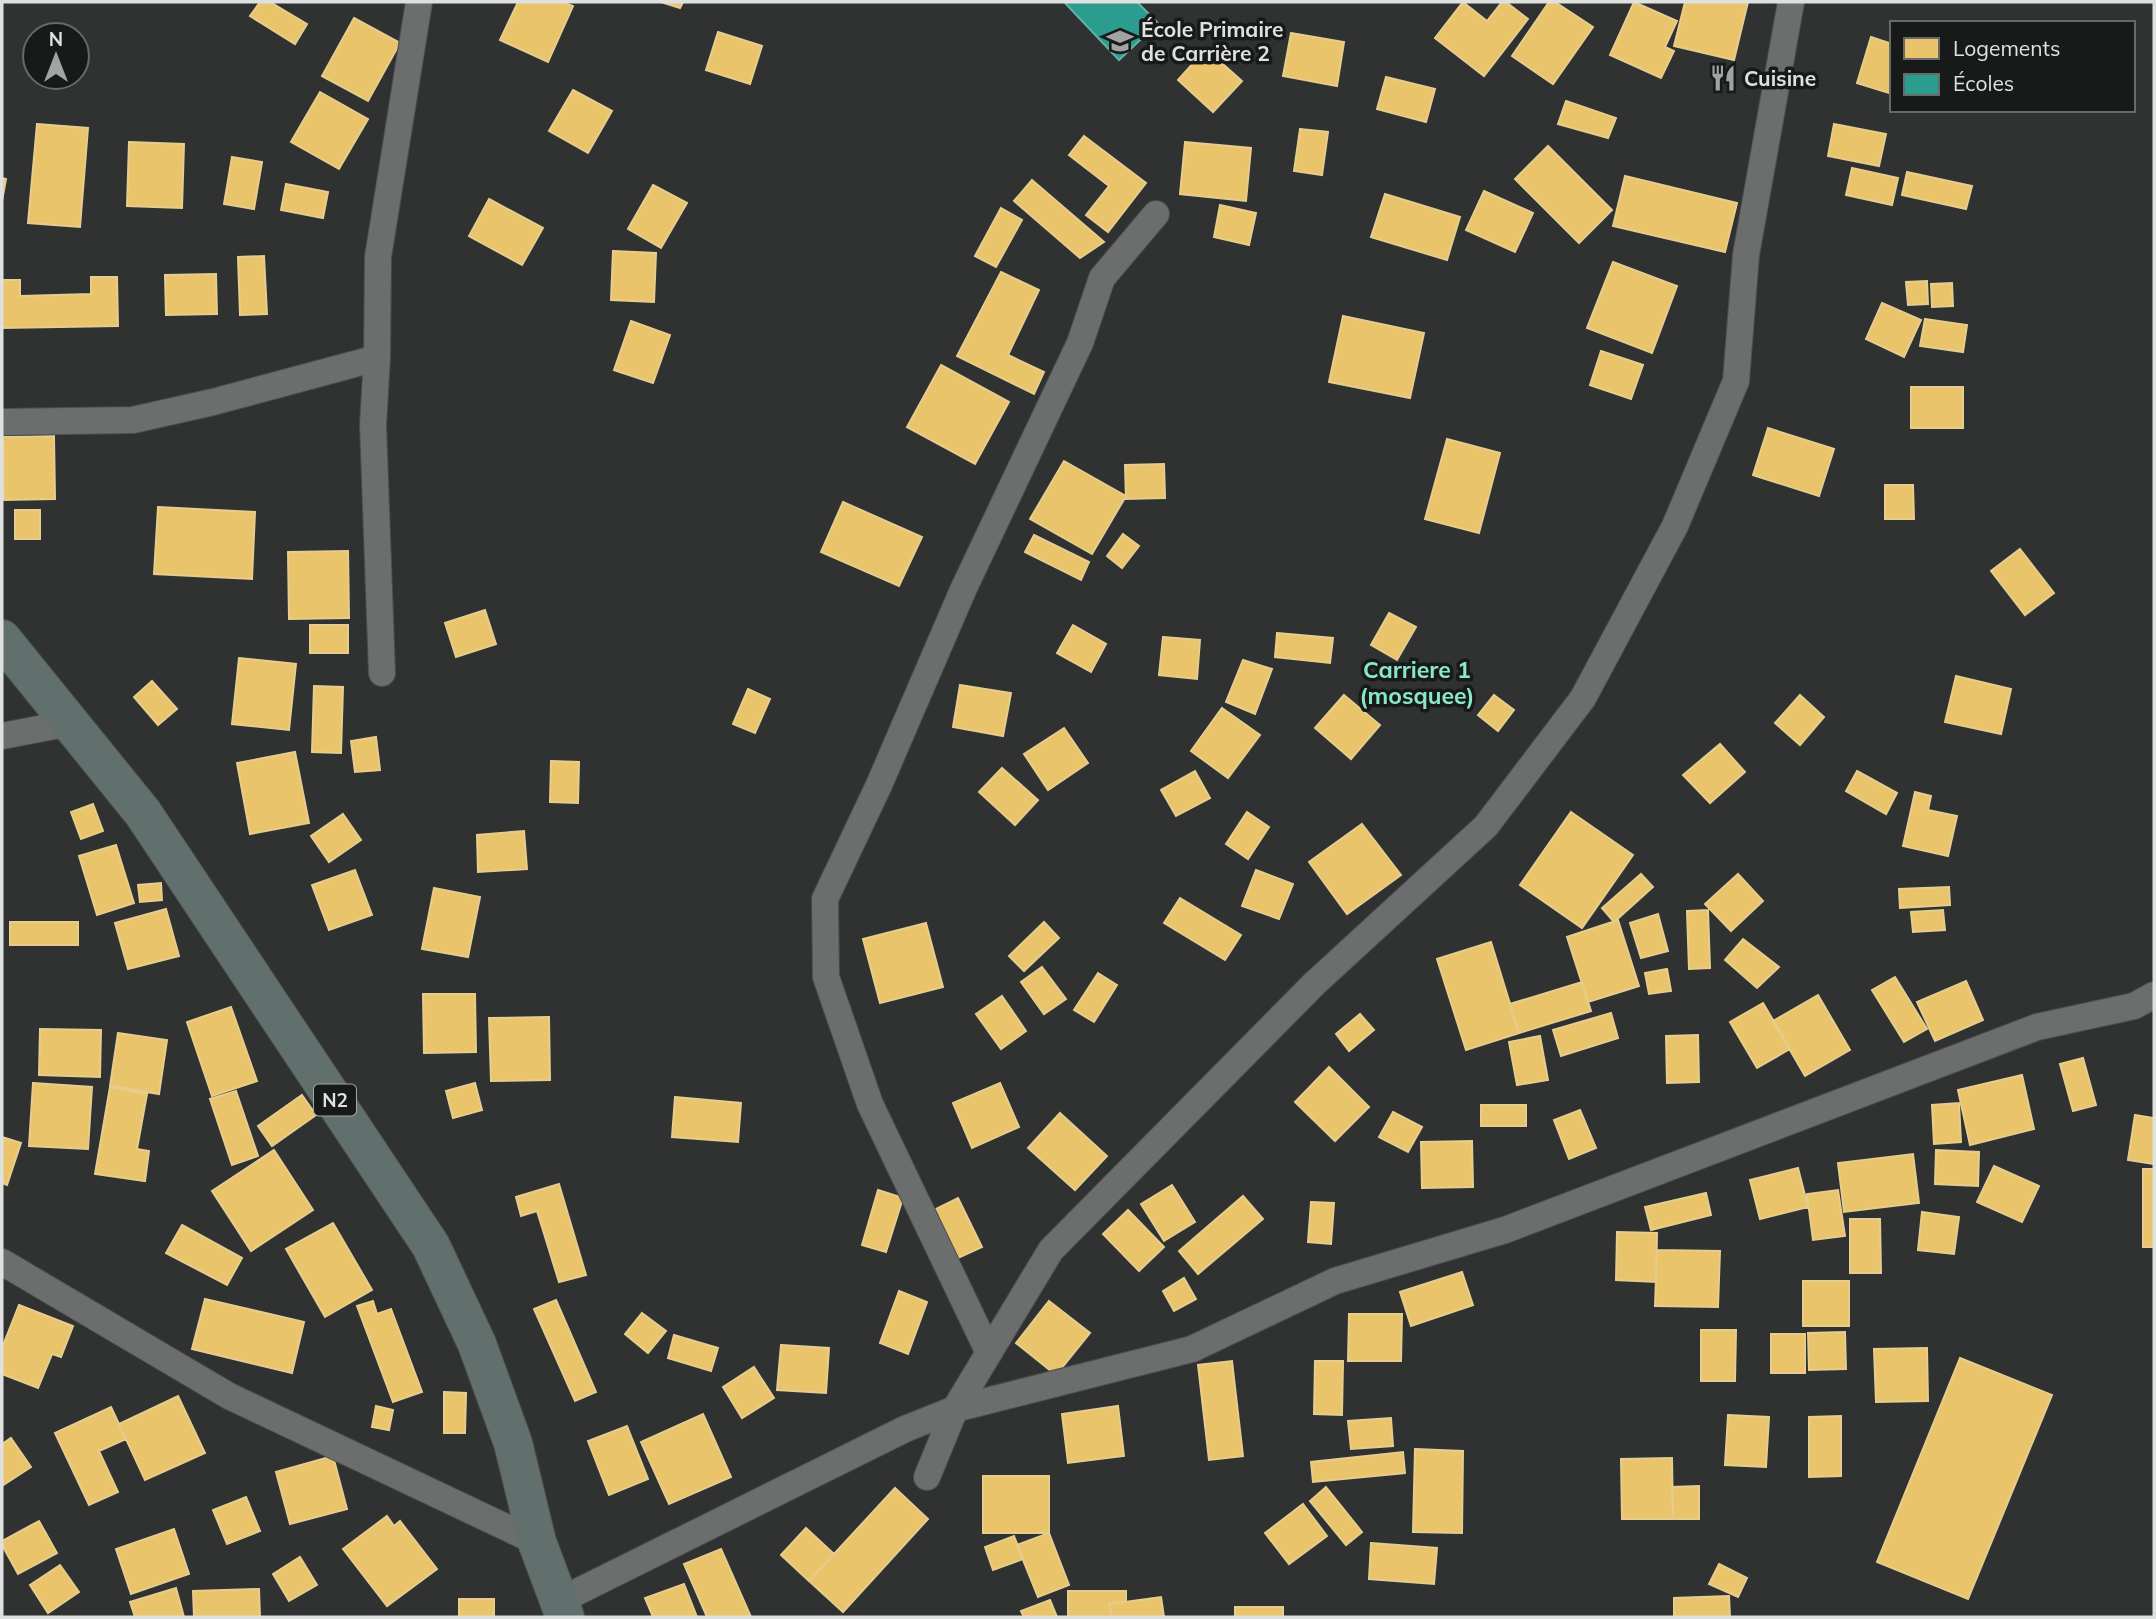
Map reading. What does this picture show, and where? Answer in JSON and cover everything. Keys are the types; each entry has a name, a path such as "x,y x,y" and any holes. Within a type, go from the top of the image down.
{"highway":[{"name":"N2","path":"2,639 143,813 431,1246 477,1344 513,1443 537,1542 562,1609"}],"street":[{"path":"382,673 373,425 378,257 419,2"},
{"path":"927,1477 955,1409 1051,1250 1314,984 1486,826 1583,698 1675,526 1736,381 1746,255 1791,2"},
{"path":"989,1353 870,1104 826,976 825,899 874,796 963,590 1080,343 1102,278 1156,214"},
{"path":"2,422 133,419 213,402 377,358"},
{"path":"2,736 70,723"},
{"path":"562,1609 905,1429 955,1409 1192,1349 1335,1281 1505,1230 2037,1027 2134,1006 2154,995"},
{"path":"2,1262 229,1396 537,1542"}],"building: Logements":[{"path":"260,2 270,2 307,24 295,44 250,16"},
{"path":"518,2 562,2 573,6 548,62 500,40"},
{"path":"661,2 683,2 680,8"},
{"path":"1463,2 1487,21 1502,2 1506,2 1528,19 1484,76 1435,38"},
{"path":"1549,2 1555,2 1593,27 1553,84 1512,56"},
{"path":"1634,2 1677,21 1665,47 1674,51 1661,78 1610,55"},
{"path":"1685,2 1748,2 1734,60 1674,46"},
{"path":"354,18 400,43 368,101 322,76"},
{"path":"718,32 762,46 750,84 706,70"},
{"path":"1291,33 1344,42 1337,86 1283,76"},
{"path":"1871,37 1890,43 1890,93 1857,83"},
{"path":"1206,49 1242,81 1213,112 1178,80"},
{"path":"1386,77 1435,89 1426,122 1377,109"},
{"path":"573,90 612,111 588,153 549,131"},
{"path":"320,92 368,119 339,169 291,142"},
{"path":"1566,101 1616,118 1608,138 1558,124"},
{"path":"37,124 88,128 80,227 28,223"},
{"path":"1834,124 1886,134 1879,166 1828,156"},
{"path":"1300,129 1328,132 1322,175 1294,171"},
{"path":"1084,136 1146,183 1108,232 1086,215 1109,186 1069,155"},
{"path":"129,142 184,144 182,208 127,206"},
{"path":"1185,142 1251,148 1246,201 1180,194"},
{"path":"1548,146 1612,210 1579,243 1515,179"},
{"path":"232,157 262,162 254,209 224,204"},
{"path":"1852,168 1898,178 1892,205 1846,195"},
{"path":"1907,172 1972,186 1966,209 1902,195"},
{"path":"1625,176 1737,203 1725,252 1613,226"},
{"path":"2,178 6,179 2,201"},
{"path":"1032,180 1104,242 1080,258 1014,201"},
{"path":"286,184 328,192 323,218 281,210"},
{"path":"653,185 687,203 661,248 628,229"},
{"path":"1484,191 1533,213 1515,252 1466,230"},
{"path":"1385,194 1460,217 1447,260 1371,237"},
{"path":"489,199 543,228 522,265 469,236"},
{"path":"1220,205 1256,213 1249,245 1214,237"},
{"path":"1001,208 1022,220 996,267 975,256"},
{"path":"613,251 656,253 654,302 611,300"},
{"path":"264,256 267,314 240,315 238,257"},
{"path":"1613,262 1677,286 1652,353 1587,328"},
{"path":"1001,272 1039,290 1008,355 1044,372 1034,394 957,356"},
{"path":"216,274 217,314 166,315 165,275"},
{"path":"91,277 117,277 118,326 2,328 2,280 20,280 20,296 91,294"},
{"path":"1927,281 1928,304 1908,305 1906,282"},
{"path":"1952,283 1953,306 1932,307 1931,284"},
{"path":"1882,303 1921,320 1904,357 1866,339"},
{"path":"1343,316 1424,333 1410,398 1329,382"},
{"path":"1925,319 1967,325 1963,352 1920,346"},
{"path":"631,321 670,335 653,383 614,370"},
{"path":"1601,351 1643,365 1631,399 1590,385"},
{"path":"941,365 1009,402 975,464 907,427"},
{"path":"1911,387 1963,387 1963,428 1911,428"},
{"path":"1768,428 1834,449 1819,496 1753,475"},
{"path":"54,436 55,499 4,500 3,437"},
{"path":"1447,439 1500,453 1479,533 1425,519"},
{"path":"1064,461 1126,496 1092,554 1030,519"},
{"path":"1164,464 1165,498 1126,499 1125,465"},
{"path":"1885,485 1913,485 1914,519 1885,519"},
{"path":"843,502 922,537 899,586 821,552"},
{"path":"158,507 255,512 252,579 154,574"},
{"path":"15,510 40,510 40,539 15,539"},
{"path":"1123,534 1139,546 1122,568 1107,556"},
{"path":"1034,535 1089,562 1081,580 1025,552"},
{"path":"2020,549 2054,593 2025,615 1991,571"},
{"path":"348,551 349,618 289,619 288,552"},
{"path":"485,610 496,644 456,657 445,623"},
{"path":"1389,613 1416,627 1397,660 1371,645"},
{"path":"310,625 348,625 348,653 310,653"},
{"path":"1073,625 1106,644 1091,672 1057,653"},
{"path":"1277,633 1333,638 1330,663 1275,657"},
{"path":"1163,637 1200,640 1197,679 1159,675"},
{"path":"239,658 296,664 289,730 232,724"},
{"path":"1243,660 1272,669 1255,714 1226,702"},
{"path":"1956,676 2011,689 2001,734 1945,722"},
{"path":"152,681 177,709 158,725 134,697"},
{"path":"960,685 1011,693 1003,736 953,727"},
{"path":"314,686 343,687 341,753 312,752"},
{"path":"748,689 770,699 755,733 733,724"},
{"path":"1344,695 1380,725 1351,759 1315,728"},
{"path":"1494,695 1514,710 1498,731 1478,715"},
{"path":"1800,695 1824,717 1800,745 1775,723"},
{"path":"1222,708 1260,735 1228,778 1191,751"},
{"path":"1064,728 1088,763 1048,790 1024,754"},
{"path":"376,737 380,770 355,772 351,741"},
{"path":"1720,744 1745,772 1710,803 1683,775"},
{"path":"295,752 309,823 250,834 237,763"},
{"path":"551,761 579,762 578,803 550,802"},
{"path":"1002,768 1038,800 1015,825 979,792"},
{"path":"1195,771 1210,798 1176,816 1161,790"},
{"path":"1857,771 1897,793 1886,814 1846,791"},
{"path":"1915,792 1931,796 1928,810 1957,816 1948,856 1903,846"},
{"path":"93,804 103,831 81,839 71,812"},
{"path":"1247,812 1269,827 1248,859 1226,844"},
{"path":"1571,812 1633,855 1582,928 1520,885"},
{"path":"343,814 361,840 329,862 311,836"},
{"path":"1362,824 1401,875 1347,914 1309,862"},
{"path":"524,831 527,869 478,872 477,835"},
{"path":"116,845 134,903 97,915 79,856"},
{"path":"355,870 372,915 329,930 312,885"},
{"path":"1256,870 1293,884 1279,919 1242,906"},
{"path":"1641,874 1653,887 1614,922 1602,908"},
{"path":"1738,874 1763,901 1731,931 1705,904"},
{"path":"161,883 162,900 140,902 138,885"},
{"path":"1949,887 1950,905 1900,908 1899,889"},
{"path":"434,888 480,897 468,957 422,949"},
{"path":"1180,898 1241,935 1225,960 1164,923"},
{"path":"166,909 179,956 128,969 115,923"},
{"path":"1708,910 1710,968 1689,969 1687,911"},
{"path":"1943,910 1945,930 1913,932 1911,912"},
{"path":"1658,914 1668,951 1641,958 1630,923"},
{"path":"1618,920 1639,986 1588,1002 1567,937"},
{"path":"10,922 78,922 78,945 10,945"},
{"path":"1044,922 1059,938 1024,971 1009,956"},
{"path":"926,923 943,987 880,1003 863,939"},
{"path":"1743,939 1779,967 1757,988 1725,960"},
{"path":"1491,942 1519,1033 1466,1050 1437,959"},
{"path":"1042,967 1066,999 1044,1014 1021,982"},
{"path":"1667,969 1671,991 1649,994 1645,973"},
{"path":"1098,973 1117,985 1094,1022 1074,1010"},
{"path":"1895,977 1927,1029 1904,1042 1872,990"},
{"path":"1966,981 1983,1020 1935,1041 1917,1002"},
{"path":"1582,982 1591,1011 1519,1033 1510,1004"},
{"path":"423,994 475,994 476,1052 424,1053"},
{"path":"1818,995 1850,1050 1805,1076 1773,1021"},
{"path":"1002,996 1026,1031 1001,1049 976,1014"},
{"path":"1763,1003 1790,1049 1757,1068 1730,1022"},
{"path":"231,1007 257,1081 212,1096 187,1022"},
{"path":"1611,1013 1618,1038 1561,1056 1553,1030"},
{"path":"1360,1014 1374,1030 1349,1051 1336,1034"},
{"path":"549,1017 550,1080 491,1081 489,1018"},
{"path":"40,1029 101,1030 100,1077 39,1075"},
{"path":"118,1033 167,1040 159,1094 110,1086"},
{"path":"1698,1035 1699,1082 1667,1083 1666,1036"},
{"path":"1540,1036 1548,1080 1517,1085 1509,1042"},
{"path":"2083,1058 2096,1105 2073,1111 2060,1064"},
{"path":"1329,1067 1369,1107 1335,1141 1295,1102"},
{"path":"2022,1075 2034,1129 1970,1145 1958,1090"},
{"path":"33,1083 92,1087 88,1149 29,1146"},
{"path":"475,1083 482,1110 453,1118 446,1091"},
{"path":"1000,1083 1019,1127 972,1148 953,1103"},
{"path":"110,1087 147,1094 137,1149 149,1151 145,1181 95,1174"},
{"path":"236,1091 258,1156 232,1165 210,1099"},
{"path":"302,1095 316,1115 272,1146 258,1126"},
{"path":"675,1097 741,1103 738,1142 672,1137"},
{"path":"1959,1103 1961,1142 1934,1144 1932,1105"},
{"path":"1481,1105 1526,1105 1526,1126 1481,1126"},
{"path":"1580,1110 1596,1148 1569,1159 1554,1120"},
{"path":"1393,1112 1422,1127 1408,1152 1379,1137"},
{"path":"1060,1113 1107,1156 1075,1190 1028,1148"},
{"path":"2135,1115 2154,1118 2154,1164 2128,1160"},
{"path":"2,1137 21,1143 7,1185 2,1183"},
{"path":"1472,1141 1473,1187 1422,1188 1421,1142"},
{"path":"274,1150 313,1210 251,1251 212,1191"},
{"path":"1936,1150 1979,1152 1978,1186 1935,1184"},
{"path":"1913,1154 1919,1203 1844,1212 1838,1163"},
{"path":"1994,1166 2039,1186 2022,1222 1977,1202"},
{"path":"1798,1168 1808,1207 1760,1219 1750,1180"},
{"path":"2143,1169 2154,1169 2154,1247 2143,1247"},
{"path":"559,1184 586,1275 559,1282 537,1211 521,1216 516,1197"},
{"path":"1172,1185 1195,1222 1164,1241 1141,1204"},
{"path":"878,1190 903,1198 886,1252 862,1245"},
{"path":"1838,1190 1845,1236 1813,1240 1807,1194"},
{"path":"1706,1193 1711,1215 1651,1230 1645,1207"},
{"path":"1243,1196 1263,1219 1198,1274 1179,1251"},
{"path":"958,1198 982,1247 958,1258 934,1210"},
{"path":"1311,1202 1334,1203 1331,1244 1308,1242"},
{"path":"1128,1210 1164,1247 1139,1271 1103,1234"},
{"path":"1922,1212 1959,1217 1954,1254 1918,1250"},
{"path":"1850,1219 1880,1219 1881,1273 1850,1273"},
{"path":"333,1223 372,1290 325,1317 286,1249"},
{"path":"182,1225 242,1258 227,1285 166,1253"},
{"path":"1617,1232 1657,1233 1656,1282 1616,1280"},
{"path":"1657,1250 1720,1251 1718,1307 1655,1306"},
{"path":"1462,1272 1473,1305 1411,1326 1400,1292"},
{"path":"1184,1278 1196,1299 1174,1311 1163,1291"},
{"path":"1803,1281 1849,1281 1849,1326 1803,1326"},
{"path":"899,1291 927,1302 908,1354 880,1343"},
{"path":"205,1299 304,1322 292,1373 192,1349"},
{"path":"556,1300 596,1392 575,1401 534,1309"},
{"path":"373,1301 377,1314 391,1309 422,1392 393,1402 357,1306"},
{"path":"1049,1301 1090,1333 1056,1375 1016,1343"},
{"path":"19,1305 73,1326 61,1357 52,1354 38,1388 2,1374 2,1348"},
{"path":"642,1313 666,1331 648,1353 625,1334"},
{"path":"1349,1314 1402,1314 1401,1361 1348,1361"},
{"path":"1701,1330 1736,1330 1735,1381 1701,1381"},
{"path":"1845,1332 1846,1369 1809,1370 1808,1333"},
{"path":"1771,1334 1805,1334 1805,1373 1771,1373"},
{"path":"674,1335 718,1348 711,1371 668,1358"},
{"path":"781,1345 829,1348 826,1393 777,1390"},
{"path":"1927,1348 1928,1401 1876,1402 1874,1349"},
{"path":"1960,1358 2052,1395 1968,1599 1877,1562"},
{"path":"1232,1361 1243,1456 1209,1460 1198,1365"},
{"path":"1315,1361 1343,1361 1342,1415 1314,1414"},
{"path":"754,1367 774,1398 742,1418 723,1387"},
{"path":"444,1392 466,1393 465,1433 444,1433"},
{"path":"178,1396 205,1453 145,1480 119,1424"},
{"path":"376,1406 393,1410 389,1430 372,1427"},
{"path":"1118,1406 1124,1456 1068,1463 1062,1414"},
{"path":"111,1407 126,1439 99,1451 118,1492 89,1505 55,1433"},
{"path":"703,1414 731,1477 669,1504 641,1442"},
{"path":"1728,1415 1769,1417 1766,1467 1725,1465"},
{"path":"1841,1416 1841,1476 1809,1477 1809,1417"},
{"path":"1391,1418 1393,1446 1351,1449 1348,1421"},
{"path":"627,1426 648,1479 609,1495 588,1441"},
{"path":"11,1438 31,1467 2,1486 2,1444"},
{"path":"1415,1449 1463,1451 1462,1533 1413,1532"},
{"path":"1403,1452 1405,1473 1313,1482 1311,1462"},
{"path":"333,1456 347,1509 290,1524 276,1472"},
{"path":"1672,1458 1673,1519 1622,1519 1621,1459"},
{"path":"983,1476 1049,1476 1049,1533 983,1533"},
{"path":"1699,1486 1699,1519 1673,1519 1672,1487"},
{"path":"1326,1487 1362,1532 1346,1545 1310,1501"},
{"path":"895,1488 928,1519 843,1612 809,1581"},
{"path":"246,1497 260,1531 227,1544 213,1510"},
{"path":"1303,1504 1327,1536 1289,1564 1265,1533"},
{"path":"387,1516 394,1526 400,1521 437,1569 387,1606 343,1549"},
{"path":"39,1521 57,1553 18,1574 2,1541"},
{"path":"806,1528 834,1554 809,1581 781,1555"},
{"path":"174,1529 189,1574 131,1594 116,1549"},
{"path":"1049,1533 1069,1585 1038,1597 1017,1545"},
{"path":"1014,1536 1023,1559 993,1570 985,1547"},
{"path":"1371,1543 1437,1548 1434,1584 1369,1579"},
{"path":"721,1549 751,1617 707,1617 684,1564"},
{"path":"300,1557 317,1585 289,1601 273,1574"},
{"path":"1719,1564 1747,1578 1738,1597 1709,1584"},
{"path":"60,1565 79,1592 48,1613 30,1585"},
{"path":"684,1584 697,1617 653,1617 645,1598"},
{"path":"176,1588 184,1617 135,1617 130,1602"},
{"path":"259,1589 260,1617 194,1617 193,1591"},
{"path":"1068,1591 1126,1591 1126,1602 1109,1604 1112,1617 1068,1617"},
{"path":"1729,1596 1730,1617 1674,1617 1674,1598"},
{"path":"1161,1597 1164,1617 1112,1617 1109,1604"},
{"path":"459,1599 494,1599 494,1617 459,1617"},
{"path":"1050,1600 1057,1617 1024,1617 1021,1611"},
{"path":"1235,1607 1283,1607 1283,1617 1235,1617"}],"building: Écoles":[{"name":"École Primaire de Carrière 2","path":"1064,2 1137,2 1158,23 1119,60"}],"place":[{"name":"École Primaire de Carrière 2","path":"1120,41"},
{"name":"Cuisine","path":"1723,78"}],"district":[{"name":"Carriere 1 (mosquee)","path":"1417,682"}]}
